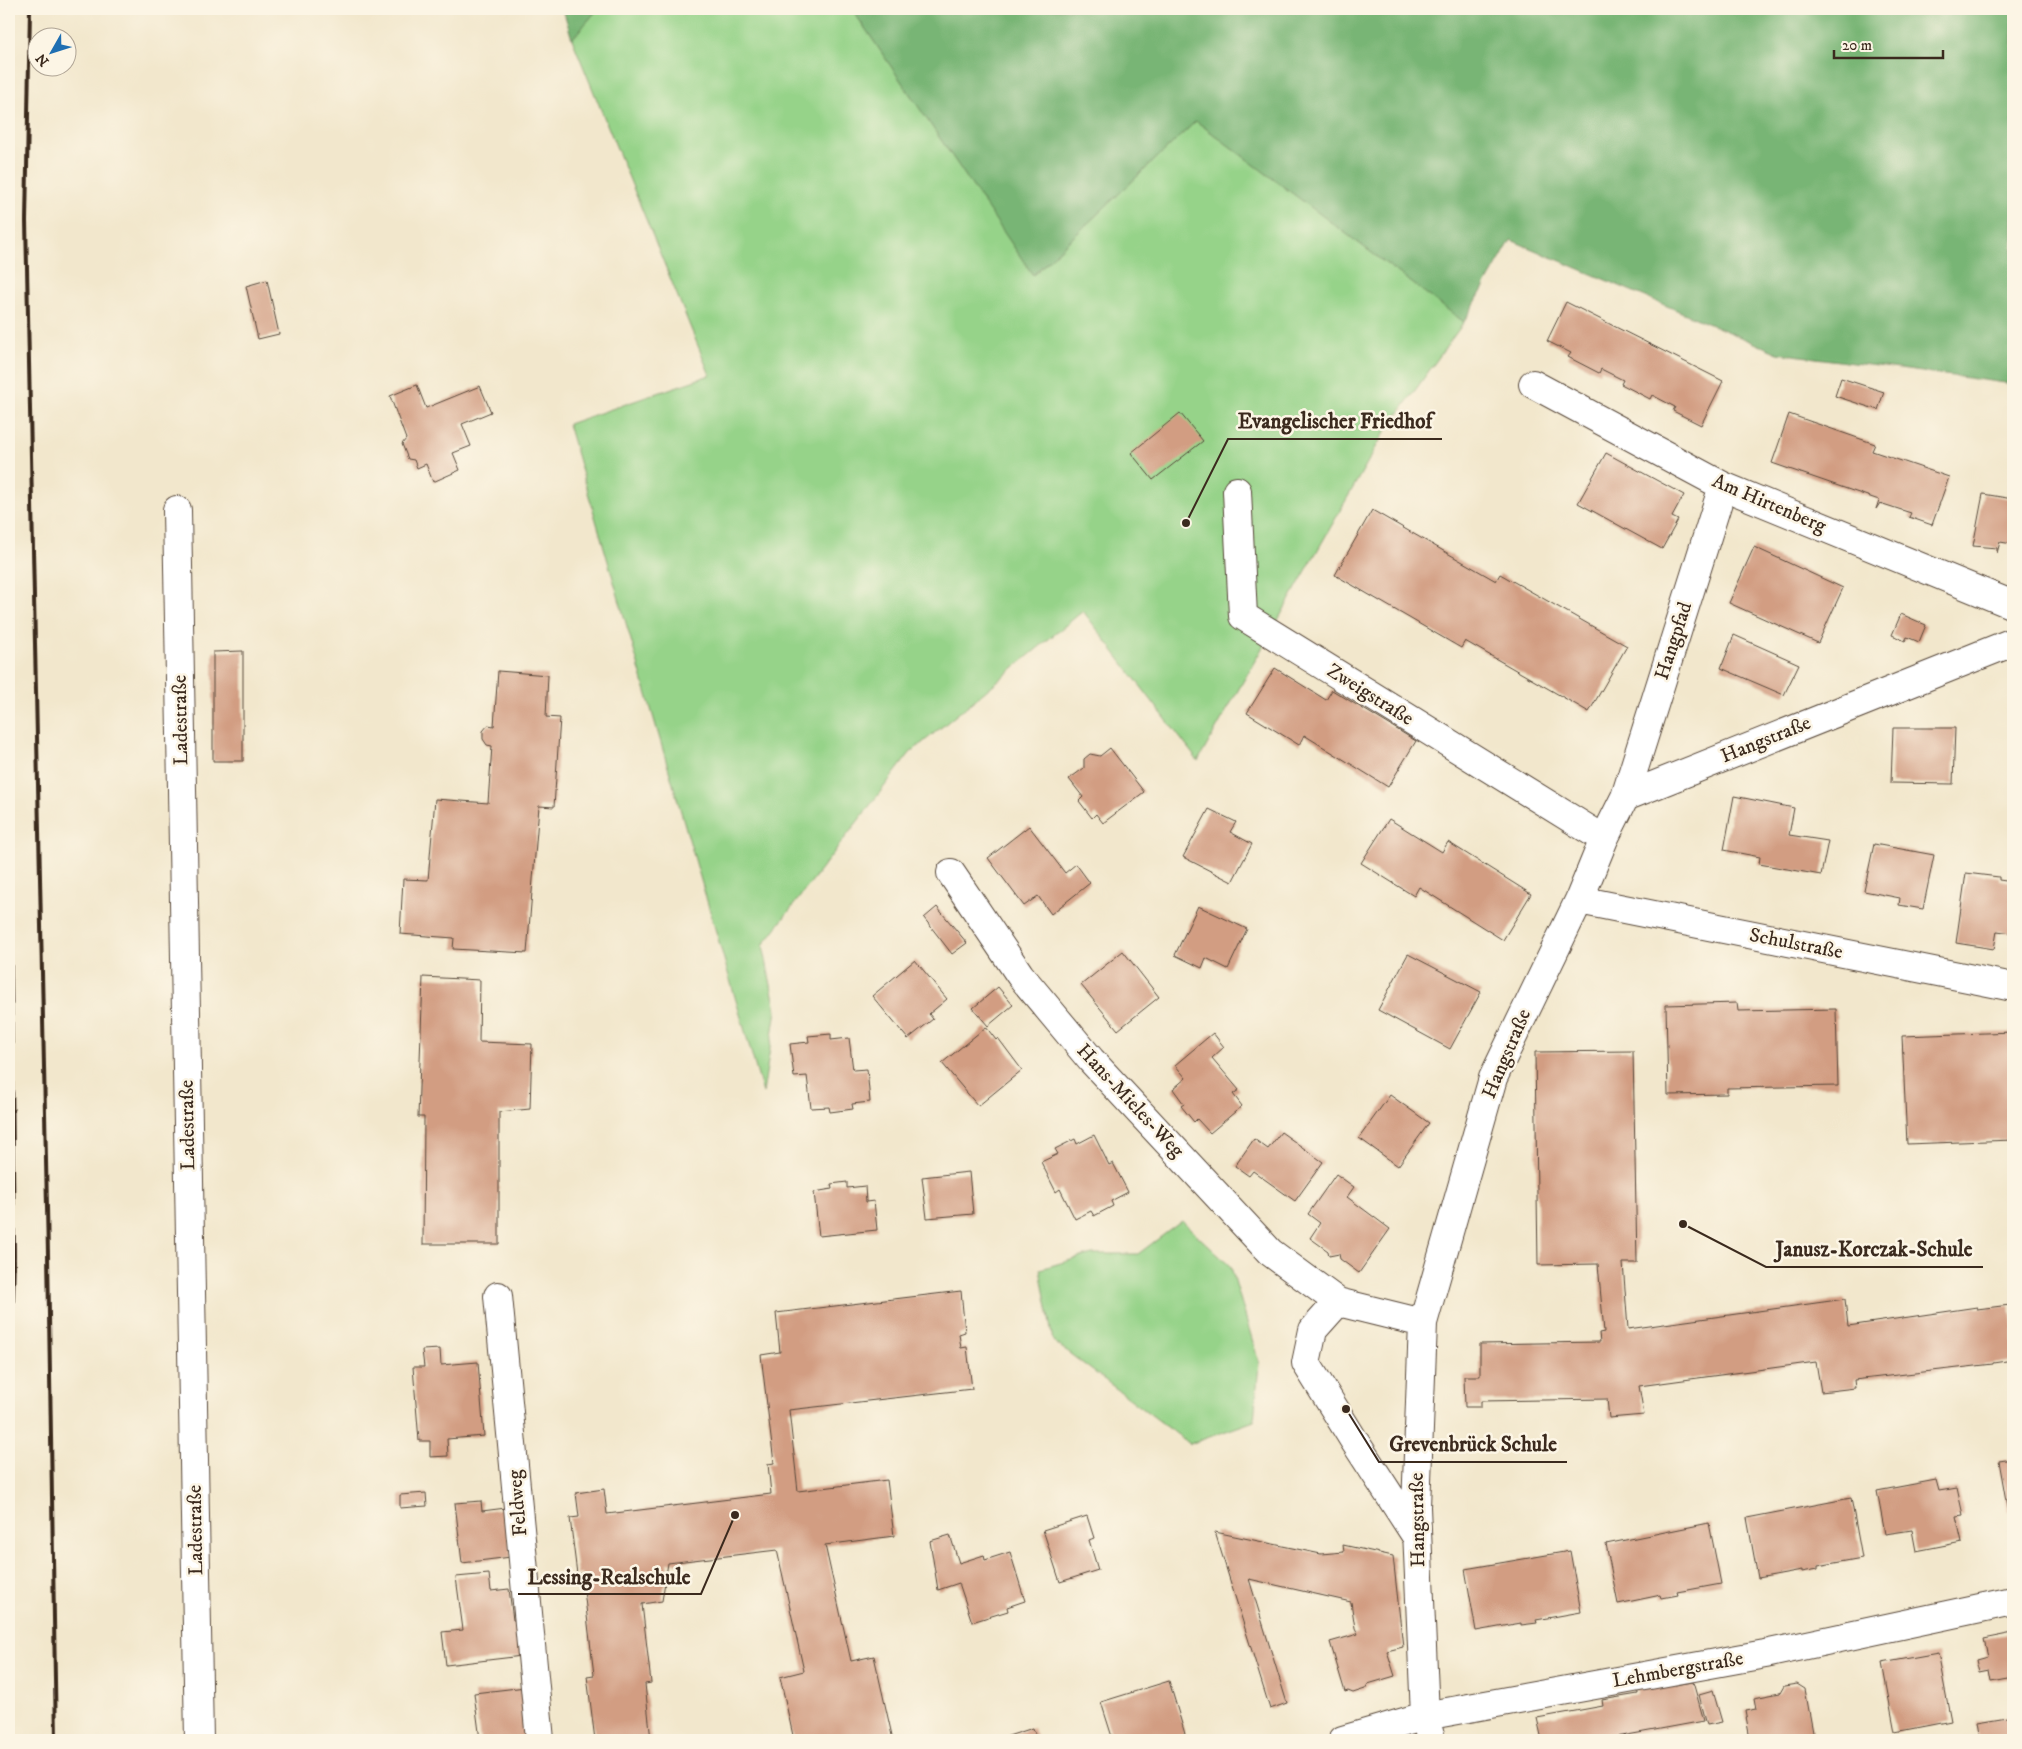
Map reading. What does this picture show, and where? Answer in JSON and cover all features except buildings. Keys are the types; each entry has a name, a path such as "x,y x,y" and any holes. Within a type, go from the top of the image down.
{"street":[{"name":"Am Hirtenberg","path":"1533,384 1723,486 2013,605"},
{"name":"Hangpfad","path":"1625,796 1723,486"},
{"name":"Zweigstraße","path":"1237,491 1243,616 1604,839"},
{"name":"Ladestraße","path":"177,510 199,1740"},
{"name":"Hangstraße","path":"1428,1728 1416,1507 1423,1323 1493,1078 1579,900 1604,839 1625,796 2013,642"},
{"name":"Hans-Mieles-Weg","path":"951,873 1020,975 1091,1060 1270,1252 1338,1302 1423,1323"},
{"name":"Schulstraße","path":"1579,900 2013,987"},
{"name":"Feldweg","path":"498,1296 540,1740"},
{"path":"1338,1302 1313,1330 1306,1363 1418,1538"},
{"name":"Lehmbergstraße","path":"1343,1740 1428,1728 2013,1601"}],"green space":[{"path":"563,9 598,9 572,39"},
{"path":"598,9 852,9 1033,275 1196,121 1464,322 1383,435 1198,761 1083,611 910,753 763,945 776,1010 763,1093 568,424 710,375 572,39"},
{"path":"852,9 2013,9 2013,384 1778,353 1511,240 1464,322 1196,121 1033,275"},
{"path":"1182,1221 1231,1267 1259,1363 1254,1421 1190,1444 1053,1341 1040,1269 1092,1254 1138,1254"}],"railway":[{"path":"30,9 26,221 48,1254 56,1740"},
{"path":"9,789 14,1255 9,1487"},
{"path":"9,1733 9,1740"}],"place":[{"name":"Evangelischer Friedhof","path":"1186,523"},
{"name":"Janusz-Korczak-Schule","path":"1683,1224"},
{"name":"Grevenbrück Schule","path":"1346,1409"},
{"name":"Lessing-Realschule","path":"735,1515"}]}
